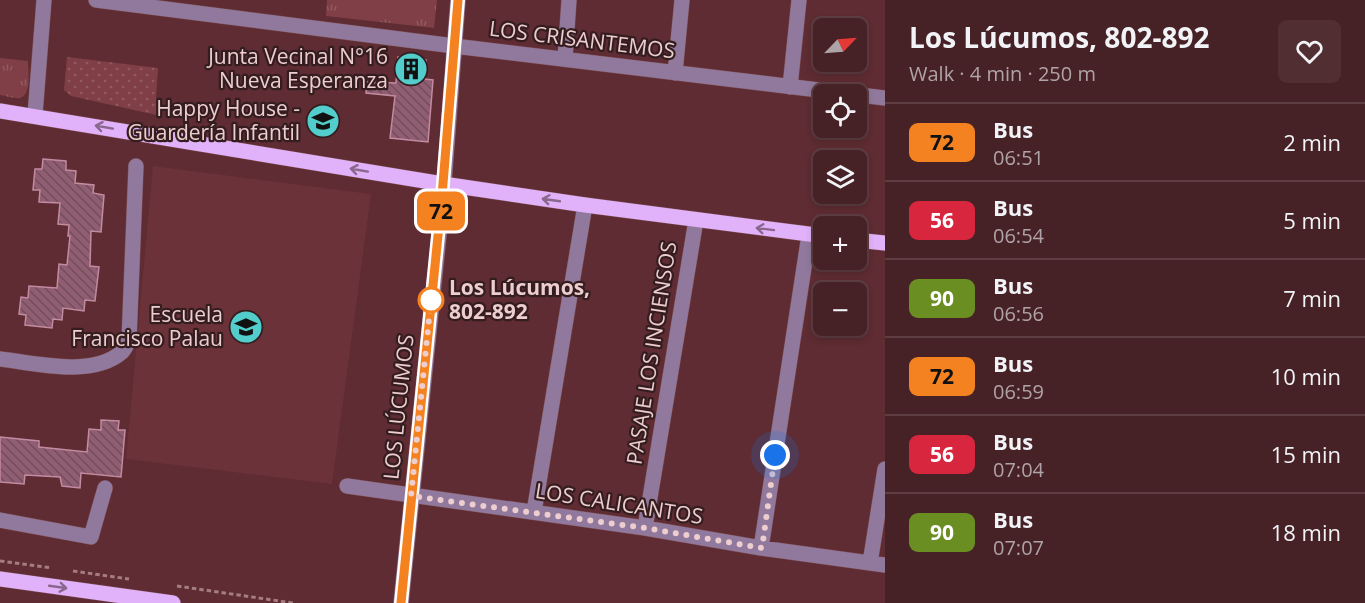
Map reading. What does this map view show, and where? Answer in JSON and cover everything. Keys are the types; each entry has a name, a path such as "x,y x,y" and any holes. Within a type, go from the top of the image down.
{"main road":[{"path":"0,111 443,184 813,235"},
{"path":"867,241 885,243"},
{"path":"0,579 173,603"}],"street":[{"path":"35,115 44,0"},
{"name":"LOS CRISANTEMOS","path":"96,0 885,98"},
{"name":"LOS LÚCUMOS","path":"401,603 443,184 458,0"},
{"path":"565,59 569,0"},
{"path":"675,73 682,0"},
{"path":"790,87 799,0"},
{"path":"0,358 78,368 98,365 122,351 129,340 136,166"},
{"path":"534,512 585,205"},
{"name":"PASAJE LOS INCIENSOS","path":"645,528 696,220"},
{"path":"762,548 813,252"},
{"path":"878,564 885,469"},
{"name":"LOS CALICANTOS","path":"347,486 878,564"},
{"path":"0,520 91,537 105,488"}],"shaded area":[{"name":"Escuela Francisco Palau","path":"153,166 371,194 332,484 126,459"}],"green space":[{"path":"327,0 437,0 434,28 326,16"},
{"path":"343,0 422,0 421,18 342,10"},
{"path":"67,57 158,68 156,98 161,99 161,116 71,96 64,90"},
{"path":"0,58 28,61 29,82 24,96 18,98 0,95"}],"building":[{"path":"398,57 426,60 425,79 433,80 428,142 390,138 395,96 366,93 367,82 396,83"},
{"path":"43,159 66,161 66,170 76,171 75,183 94,185 93,193 104,195 101,232 91,231 90,266 99,267 95,301 85,300 84,311 63,308 62,320 53,319 52,328 25,325 26,315 19,314 21,297 28,298 29,286 57,288 59,264 67,265 69,225 58,224 60,203 39,202 40,190 33,190 35,169 42,169"},
{"path":"101,420 119,421 118,430 125,430 121,477 81,473 80,488 62,486 60,477 25,475 24,484 0,482 0,437 39,441 39,447 87,452 89,429 101,430"}],"bus line":[{"name":"72","path":"401,603 442,196 458,0"}],"place":[{"name":"Junta Vecinal N°16 Nueva Esperanza","path":"411,69"},
{"name":"Happy House - Guardería Infantil","path":"323,121"},
{"name":"Los Lúcumos, 802-892","path":"431,300"},
{"name":"Escuela Francisco Palau","path":"246,327"}],"route":[{"path":"431,300 411,496 645,528 762,548 775,455"}]}
